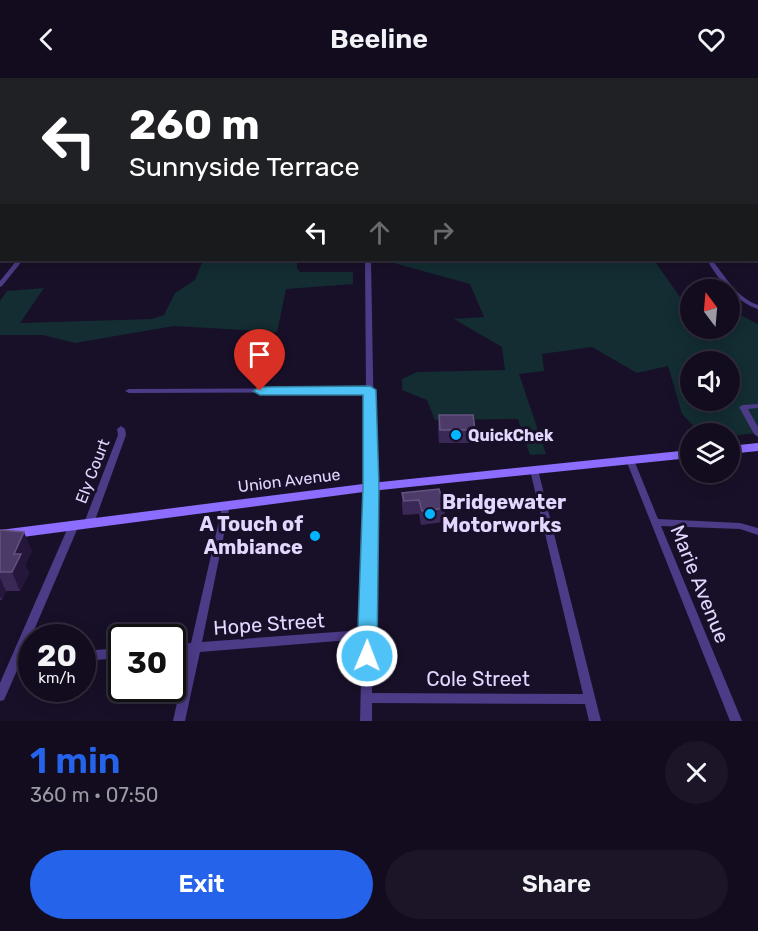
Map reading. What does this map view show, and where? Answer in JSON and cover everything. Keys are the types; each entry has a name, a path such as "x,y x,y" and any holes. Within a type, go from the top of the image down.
{"street":[{"path":"0,285 19,261"},
{"path":"366,721 371,487 368,261"},
{"path":"710,261 741,298 758,307"},
{"path":"129,391 370,390"},
{"path":"758,406 743,407 758,434"},
{"name":"Ely Court","path":"89,523 122,435 121,429"},
{"path":"740,449 758,447"},
{"name":"Union Avenue","path":"0,535 371,487 680,455"},
{"name":"Marie Avenue","path":"630,460 736,721"},
{"path":"534,470 595,721"},
{"path":"179,721 226,505"},
{"path":"655,522 740,526 758,532"},
{"path":"0,696 74,525"},
{"name":"Hope Street","path":"186,648 367,634"},
{"name":"Cole Street","path":"366,698 590,699"}],"green space":[{"path":"203,261 297,261 297,268 300,272 353,272 353,284 286,289 277,332 174,326 75,343 43,335 0,335 0,301 7,291 44,288 20,323 152,319 164,315 175,293 195,280"},
{"path":"388,261 629,261 656,263 680,297 680,339 740,339 740,316 758,324 758,433 740,435 740,423 691,423 681,411 740,411 740,351 680,351 680,407 668,366 637,373 592,347 542,354 544,371 519,374 546,454 530,455 518,419 435,420 427,400 402,390 402,379 417,372 505,370 502,347 454,319 484,317 470,284"}],"building":[{"path":"439,415 473,415 475,430 440,430"},
{"path":"439,489 445,508 422,511 419,500 404,501 402,493"},
{"path":"0,530 24,532 14,554 21,554 12,572 0,572"}],"place":[{"name":"QuickChek","path":"456,435"},
{"name":"Bridgewater Motorworks","path":"430,514"},
{"name":"A Touch of Ambiance","path":"315,536"}],"route":[{"path":"260,391 370,390 371,487 367,656"}]}
